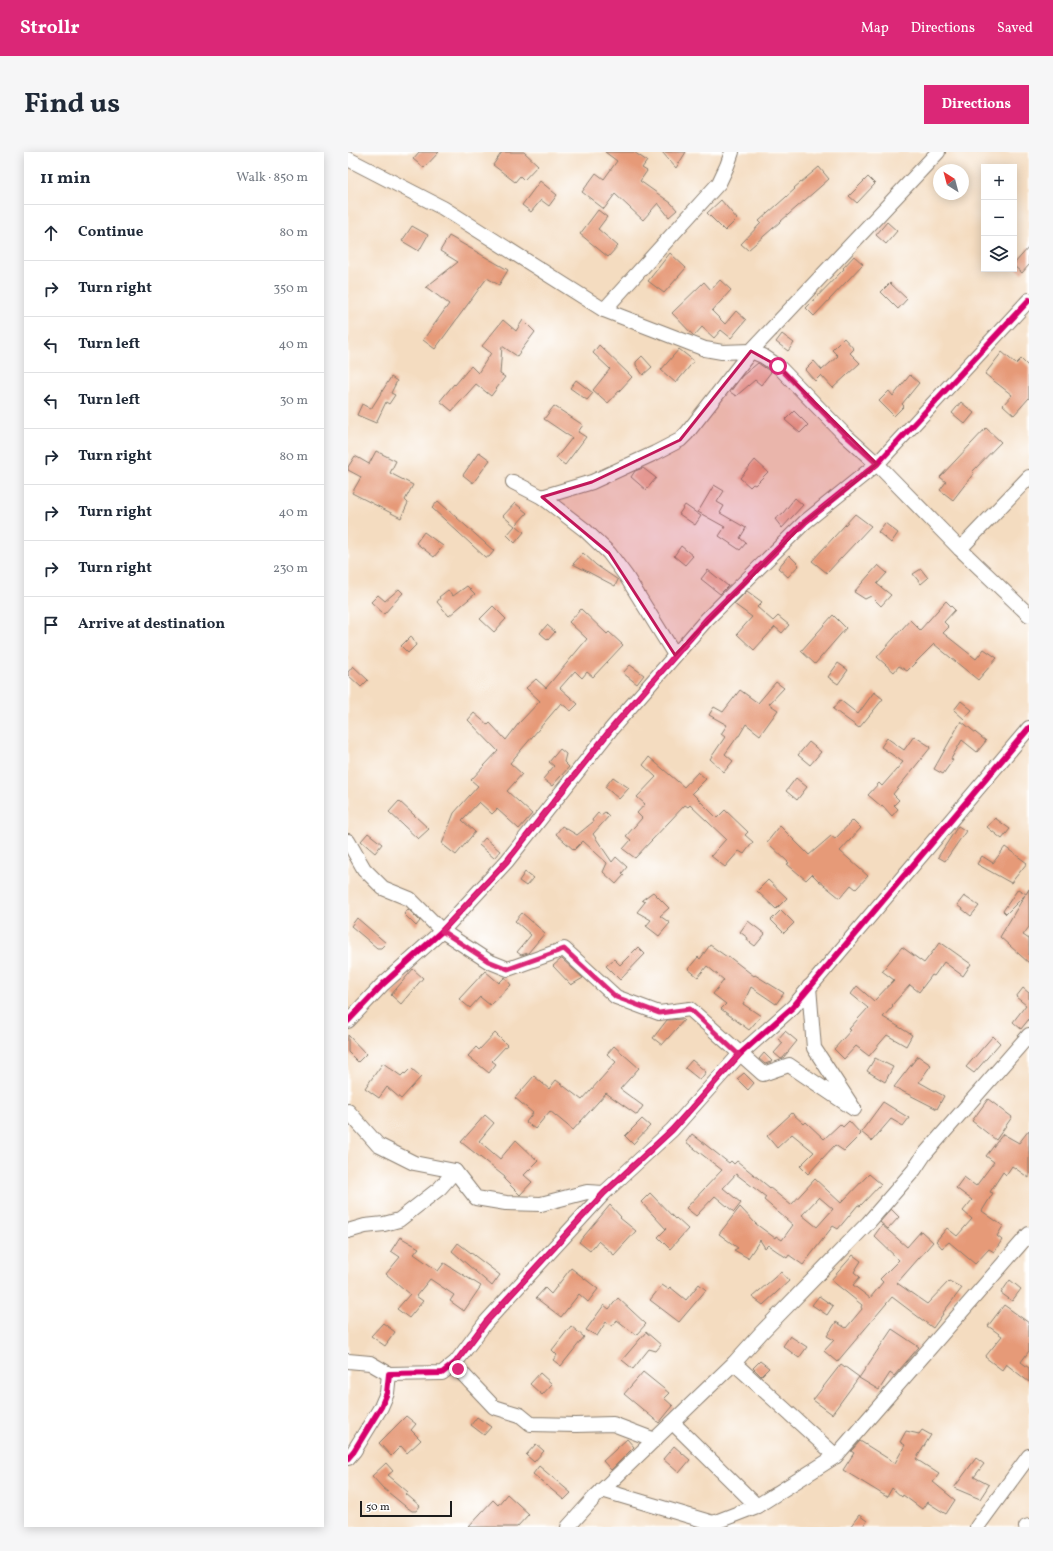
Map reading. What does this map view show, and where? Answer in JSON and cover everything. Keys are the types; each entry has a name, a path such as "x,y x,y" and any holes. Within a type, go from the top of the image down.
{"street":[{"path":"604,310 719,183 732,152"},
{"path":"542,497 592,482 680,440 696,423 751,351 938,152"},
{"path":"348,159 443,208 604,310 705,350 722,352 751,351 763,356 778,366 844,434 877,464 960,550 1029,615"},
{"path":"348,1021 383,984 442,931 512,856 612,728 674,655 707,619 805,522 877,464 1029,300"},
{"path":"960,550 1029,477"},
{"path":"513,482 542,497 585,530 609,553 626,576 674,655"},
{"path":"348,1361 370,1363 389,1374 442,1373 456,1362 486,1322 604,1193 672,1130 739,1055 793,1007 1029,728"},
{"path":"348,841 364,869 383,888 410,900 442,931 488,961 508,969 564,949 616,997 659,1013 690,1009 739,1055 762,1074 789,1065 854,1109 814,1048 809,987"},
{"path":"568,1527 602,1490 734,1363 761,1333 868,1223 914,1170 924,1155 1029,1035"},
{"path":"348,1110 378,1145 414,1163 455,1171 476,1198 506,1203 541,1204 587,1192 604,1193"},
{"path":"348,1231 365,1226 384,1224 399,1220 440,1188 455,1171"},
{"path":"602,1490 715,1525 757,1506 836,1456 1029,1234"},
{"path":"456,1362 458,1369 494,1407 520,1415 531,1424 613,1424 655,1440"},
{"path":"734,1363 836,1456"},
{"path":"348,1458 354,1451 381,1407 387,1393 389,1374"},
{"path":"673,1422 757,1506"},
{"path":"977,1527 1029,1456"}],"highlighted area":[{"path":"751,351 778,366 877,464 805,522 675,655 609,553 542,497 592,482 680,440"}],"building":[{"path":"419,152 439,152 424,168 413,159"},
{"path":"502,152 524,152 538,165 524,180 520,176 515,182 493,165"},
{"path":"605,152 634,152 647,161 642,168 647,171 640,181 671,203 677,210 669,217 658,203 643,220 615,194 604,209 582,192 596,173 604,179 617,161"},
{"path":"662,152 686,152 676,168"},
{"path":"819,167 829,179 748,250 741,244 761,223 759,221"},
{"path":"868,177 875,184 857,203 849,196"},
{"path":"540,181 557,195 549,206 541,200 531,212 522,205"},
{"path":"721,200 737,219 725,231 707,213"},
{"path":"598,210 607,217 598,229 618,246 608,257 580,234"},
{"path":"887,222 897,231 886,244 876,235"},
{"path":"412,226 428,235 419,251 402,241"},
{"path":"449,236 508,270 499,285 487,278 435,349 423,340 449,304 426,287 458,262 440,251"},
{"path":"1029,247 1029,265 1022,273 1017,269 1017,261"},
{"path":"670,253 686,268 664,293 648,281"},
{"path":"854,256 863,264 814,316 806,308 844,269 843,268"},
{"path":"720,280 731,290 712,311 725,324 736,311 746,320 731,338 721,330 714,338 702,327 694,336 672,313 704,282 711,290"},
{"path":"890,283 907,299 898,309 881,292"},
{"path":"503,320 516,331 523,320 535,332 517,356 502,346 500,374 505,377 491,396 476,384 452,411 440,401 471,366 478,373 491,353 482,346"},
{"path":"782,334 794,343 788,351 776,342"},
{"path":"844,338 854,349 850,353 860,363 833,388 821,375 815,381 805,370 814,361 822,370 838,356 832,350"},
{"path":"599,345 632,377 608,403 593,390 610,369 593,353"},
{"path":"679,349 694,361 676,383 661,370"},
{"path":"1002,352 1016,364 1021,359 1029,367 1029,398 1014,415 1003,405 1012,395 985,374"},
{"path":"642,356 652,367 643,375 636,365 636,362"},
{"path":"758,363 771,372 761,385 755,380 736,396 730,392 742,376"},
{"path":"910,375 919,383 902,404 904,406 894,416 879,401 889,391 893,396"},
{"path":"391,377 397,381 391,393 395,395 389,404 386,402 376,423 357,415 362,404 371,409"},
{"path":"576,380 593,393 587,400 570,388"},
{"path":"961,402 974,413 965,424 952,413"},
{"path":"554,406 583,425 578,432 586,437 565,465 556,458 572,438 544,419"},
{"path":"794,411 808,425 800,433 785,420"},
{"path":"986,428 1001,442 972,472 974,473 953,500 940,490 946,482 940,477"},
{"path":"376,451 396,461 390,473 413,485 405,500 408,503 401,518 352,493 361,477 348,470 348,467 355,456 369,464"},
{"path":"479,452 490,460 473,483 463,475"},
{"path":"755,460 768,472 755,485 753,484 750,487 740,478"},
{"path":"643,468 656,478 646,490 631,477 635,471"},
{"path":"714,485 724,491 717,502 724,506 720,513 746,528 740,538 746,543 740,550 719,536 725,527 698,512"},
{"path":"795,498 803,505 782,528 775,519 783,513"},
{"path":"438,501 494,551 489,557 485,557 432,508"},
{"path":"515,503 527,513 516,525 524,532 515,543 507,535 515,526 503,516"},
{"path":"685,505 701,516 695,525 679,514"},
{"path":"855,514 871,526 827,573 812,561"},
{"path":"885,523 898,533 891,543 878,532"},
{"path":"424,532 443,546 434,557 416,543"},
{"path":"681,546 693,556 685,565 674,556"},
{"path":"583,553 596,565 618,580 615,586 573,564"},
{"path":"789,555 799,565 788,577 778,568"},
{"path":"878,565 887,573 877,584 891,595 881,606 871,596 865,599 854,592"},
{"path":"921,569 928,578 921,584 913,574"},
{"path":"708,570 728,586 720,594 701,579"},
{"path":"467,586 475,594 449,616 437,602 440,598 439,597 448,590 453,596"},
{"path":"399,589 403,593 384,614 371,602 378,595 385,601"},
{"path":"747,591 762,602 757,607 773,621 778,616 789,625 782,633 775,627 754,650 737,634 752,617 734,604"},
{"path":"946,601 955,610 944,622 949,627 943,633 976,659 984,649 997,658 978,680 934,644 907,671 899,666 894,672 877,657 910,620 920,630"},
{"path":"493,606 506,619 494,632 480,619"},
{"path":"581,609 607,634 609,632 623,645 593,677 587,672 582,678 575,671 560,688 578,704 571,711 561,703 510,763 522,774 507,791 532,814 519,829 497,809 492,814 479,802 462,820 475,832 456,855 442,844 454,813 478,786 471,780 498,751 468,720 474,713 488,725 490,723 506,740 519,723 540,701 526,688 536,679 546,688 587,639 569,622"},
{"path":"833,615 846,628 815,664 801,651"},
{"path":"547,625 555,632 548,640 540,633"},
{"path":"411,636 416,645 408,653 401,646"},
{"path":"838,663 848,670 838,684 828,677"},
{"path":"630,665 644,675 637,684 623,673"},
{"path":"353,666 368,680 361,687 348,675 348,672"},
{"path":"776,682 784,688 769,704 778,710 760,735 746,724 725,754 733,761 724,772 710,759 725,737 721,734 727,725 709,715 714,707 723,712 740,690 758,703"},
{"path":"874,692 883,699 859,728 833,709 840,700 858,714"},
{"path":"961,701 972,710 964,719 954,710"},
{"path":"961,721 986,741 977,752 962,740 951,759 953,760 943,774 934,769"},
{"path":"914,736 931,747 893,794 899,800 894,805 898,809 892,816 882,805 881,806 868,795 879,783 882,786 903,762 881,747 887,738 904,750"},
{"path":"809,742 821,752 810,765 798,755"},
{"path":"560,749 566,754 564,762 569,767 552,786 543,779 554,766 549,762"},
{"path":"649,757 684,787 698,772 706,779 692,793 717,818 725,810 748,832 745,835 753,842 744,854 739,851 725,867 711,856 726,839 690,805 688,807 685,805 635,858 623,849 631,840 626,836 642,818 637,813 645,804 637,797 656,777 643,765"},
{"path":"613,777 629,788 619,799 605,787"},
{"path":"796,778 807,787 797,800 786,791"},
{"path":"399,801 429,829 418,839 389,812"},
{"path":"605,812 609,816 593,834 612,862 616,857 627,867 622,873 624,875 616,884 603,872 607,863 583,841 574,850 556,834 562,826 577,835 593,822 592,820 598,813 601,815"},
{"path":"995,818 1010,829 1002,839 987,827"},
{"path":"853,820 861,828 840,851 868,876 856,889 851,885 840,898 812,874 806,880 787,864 789,863 767,842 780,826 809,855 831,836 835,839"},
{"path":"958,826 966,831 945,861 938,857"},
{"path":"368,833 382,844 375,853 361,841"},
{"path":"485,838 500,851 494,858 479,845"},
{"path":"1005,847 1027,863 1011,883 977,864 982,856 993,863"},
{"path":"525,872 533,878 526,886 519,881"},
{"path":"768,880 787,898 776,909 757,891"},
{"path":"1018,889 1026,894 1029,889 1029,927 1023,935 1029,939 1029,963 1000,937 1025,895 1006,914 1003,911"},
{"path":"653,892 669,908 660,916 670,923 659,936 646,926 651,920 637,912 645,902 642,900"},
{"path":"964,896 979,906 971,916 957,905"},
{"path":"408,909 420,921 416,926 404,914"},
{"path":"781,910 794,923 784,933 771,920"},
{"path":"522,913 545,933 528,953 521,955 517,952 531,935 515,921"},
{"path":"357,918 386,943 381,948 377,948 351,926"},
{"path":"748,921 765,934 755,946 740,932"},
{"path":"940,942 971,964 963,976 944,962 934,976 932,975 919,992 910,985 892,1005 893,1006 883,1017 912,1035 906,1046 887,1035 869,1056 856,1046 844,1059 834,1049 851,1030 849,1029 868,1008 851,994 857,986 874,1001 894,980 882,971 902,947 924,963"},
{"path":"710,945 727,957 728,956 754,976 755,975 784,993 776,1004 751,987 743,1004 761,1016 749,1030 721,1009 726,1004 713,994 724,980 707,966 698,977 688,969 698,957 700,959"},
{"path":"638,947 645,954 620,980 606,966 614,959 620,965"},
{"path":"561,959 583,978 571,985 553,966"},
{"path":"413,969 423,978 401,1004 391,995"},
{"path":"485,971 499,983 505,977 511,985 490,1005 480,997 470,1008 459,999"},
{"path":"1023,988 1029,993 1029,1019 1021,1029 1013,1022 1026,1005 1016,997"},
{"path":"667,1020 684,1020 662,1045 653,1038"},
{"path":"785,1031 797,1041 781,1059 774,1053 783,1043 778,1039"},
{"path":"495,1033 507,1045 492,1061 496,1064 489,1073 468,1056 476,1047 479,1050"},
{"path":"348,1035 366,1054 358,1062 348,1052"},
{"path":"993,1036 1000,1043 974,1073 966,1067"},
{"path":"614,1046 639,1068 620,1089 643,1106 637,1115 606,1093 573,1130 550,1111 535,1129 526,1122 533,1113 515,1098 534,1076 549,1089 556,1080 582,1100 616,1062 607,1054"},
{"path":"764,1053 772,1061 771,1062 765,1064 759,1059"},
{"path":"918,1056 931,1065 919,1082 944,1096 937,1109 894,1087"},
{"path":"875,1058 893,1067 885,1082 867,1071"},
{"path":"692,1060 706,1072 700,1080 685,1068"},
{"path":"383,1063 401,1076 411,1068 421,1077 401,1099 387,1087 379,1098 365,1088"},
{"path":"744,1073 754,1083 748,1090 737,1079"},
{"path":"988,1099 1012,1117 996,1140 972,1121"},
{"path":"883,1102 909,1118 903,1126 891,1119 872,1141 861,1132"},
{"path":"792,1113 804,1124 806,1122 824,1139 840,1124 843,1127 849,1121 861,1134 844,1151 835,1145 808,1174 800,1166 814,1152 792,1134 777,1148 767,1136"},
{"path":"485,1115 494,1123 479,1141 500,1159 516,1140 538,1161 524,1175 532,1182 520,1195 504,1179 505,1177 461,1142"},
{"path":"642,1119 650,1126 633,1144 625,1136"},
{"path":"1029,1130 1029,1178 1012,1166 1006,1175 1003,1172 990,1192 993,1193 982,1211 1003,1226 997,1236 1002,1240 994,1252 989,1249 975,1264 949,1242 942,1248 936,1241 947,1228 957,1236 972,1219 963,1211 972,1200 956,1188 964,1177 976,1186 994,1162 986,1156 1003,1134 1019,1143"},
{"path":"692,1134 729,1163 731,1161 734,1164 737,1161 791,1205 815,1179 841,1203 869,1174 881,1184 860,1206 858,1205 838,1229 833,1226 803,1265 789,1255 787,1258 768,1245 765,1248 760,1240 748,1258 734,1250 738,1248 719,1234 740,1207 756,1224 775,1238 776,1236 782,1240 793,1225 764,1200 766,1197 736,1174 723,1188 741,1203 734,1212 715,1196 696,1216 686,1208 722,1170 686,1142","holes":["819,1197 833,1209 817,1227 802,1215"]},
{"path":"650,1193 675,1219 676,1218 688,1229 670,1249 658,1237 666,1229 641,1202"},
{"path":"610,1205 621,1217 620,1218 636,1231 614,1255 598,1241 590,1251 579,1242"},
{"path":"891,1209 899,1217 888,1229 880,1222"},
{"path":"882,1225 907,1247 921,1231 933,1242 897,1283 927,1304 949,1281 962,1288 933,1328 892,1297 837,1362 824,1351 834,1340 827,1336 836,1322 846,1328 862,1309 862,1305 831,1280 853,1255 861,1261 854,1272 860,1277 853,1285 870,1298 883,1282 880,1279 899,1260 874,1236"},
{"path":"400,1237 419,1248 414,1254 438,1271 444,1263 481,1286 464,1311 450,1301 454,1295 430,1279 416,1296 423,1301 409,1318 397,1309 410,1294 386,1274 400,1257 391,1251"},
{"path":"458,1243 500,1275 492,1286 452,1251"},
{"path":"571,1268 598,1289 588,1302 579,1294 561,1317 536,1298 545,1288 551,1294"},
{"path":"781,1272 789,1281 763,1305 752,1297"},
{"path":"1010,1280 1021,1289 1012,1301 1001,1293"},
{"path":"699,1284 706,1290 679,1322 650,1300 662,1285 668,1289 670,1287 686,1300"},
{"path":"819,1296 833,1306 827,1315 812,1305"},
{"path":"618,1298 646,1324 636,1335 617,1320 612,1326 606,1322 597,1336 586,1330 604,1305 609,1309"},
{"path":"1004,1305 1029,1323 1029,1351 1021,1362 1029,1368 1029,1382 1006,1364 1002,1370 985,1357 1002,1336 988,1326"},
{"path":"383,1323 395,1332 385,1346 371,1336"},
{"path":"571,1326 584,1337 561,1366 553,1360 557,1355 552,1350"},
{"path":"892,1329 919,1347 894,1376 890,1373 879,1390 859,1378"},
{"path":"646,1332 661,1345 656,1351 649,1349 633,1369 622,1360"},
{"path":"790,1336 807,1347 799,1358 783,1346"},
{"path":"760,1361 769,1368 761,1376 753,1368"},
{"path":"841,1364 859,1377 832,1414 813,1400"},
{"path":"643,1372 669,1393 664,1398 673,1406 659,1423 624,1394"},
{"path":"540,1373 552,1384 542,1395 530,1384"},
{"path":"406,1416 416,1424 411,1430 421,1440 407,1453 401,1446 391,1456 379,1443"},
{"path":"477,1417 491,1427 484,1435 471,1425"},
{"path":"922,1430 931,1435 916,1459 939,1474 933,1482 955,1500 946,1514 927,1502 922,1509 903,1495 902,1497 892,1488 887,1497 843,1470 854,1453 851,1451 860,1441 895,1463 905,1445 900,1442 906,1431 919,1434"},
{"path":"627,1439 634,1447 611,1470 603,1461"},
{"path":"536,1444 544,1451 534,1462 526,1455"},
{"path":"674,1446 690,1460 679,1473 663,1459"},
{"path":"976,1458 984,1464 974,1477 989,1485 980,1499 954,1488"},
{"path":"386,1463 393,1471 388,1475 408,1492 406,1494 420,1506 416,1511 412,1511 405,1506 383,1488 372,1476"},
{"path":"539,1466 571,1493 564,1500 533,1474"},
{"path":"507,1494 529,1514 517,1527 468,1527 493,1500 498,1505"},
{"path":"859,1515 867,1521 863,1527 850,1527"}],"cycle path":[{"path":"348,1021 383,984 442,931 507,861 612,728 707,619 805,522 877,464 1029,300"},
{"path":"348,1458 354,1451 381,1407 387,1393 389,1374 442,1373 456,1362 486,1322 604,1193 672,1130 739,1055 793,1007 1029,728"}],"route":[{"path":"458,1369 456,1362 486,1322 604,1193 672,1130 739,1055 690,1009 659,1013 616,997 564,949 508,969 488,961 442,931 462,911 477,892 526,839 612,728 674,655 707,619 805,522 877,464 844,434 778,366"}]}
